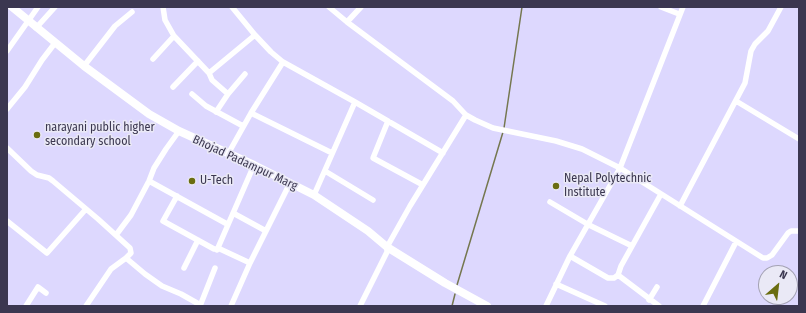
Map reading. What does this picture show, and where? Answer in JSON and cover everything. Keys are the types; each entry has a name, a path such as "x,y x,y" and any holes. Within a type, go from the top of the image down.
{"street":[{"name":"Bhojad Padampur Marg","path":"12,7 36,28 137,106 179,131 254,165 314,196 368,231 387,247 445,283 487,306"},
{"path":"7,51 38,7"},
{"path":"36,28 55,7"},
{"path":"163,7 165,20 174,36 209,73 212,80 228,94"},
{"path":"232,7 255,35 283,62 355,102 443,154"},
{"path":"329,7 449,97 466,115 492,128 556,141 582,149 620,168 759,256 767,258 772,255 788,233 791,231 799,231"},
{"path":"347,22 361,7"},
{"path":"661,7 679,14"},
{"path":"547,306 570,256 589,225 620,168 682,7"},
{"path":"680,206 745,83 751,51 755,44 768,31 781,7"},
{"path":"84,66 115,26 132,12"},
{"path":"209,73 255,35"},
{"path":"153,59 174,36"},
{"path":"7,109 25,87 55,43"},
{"path":"173,87 198,61"},
{"path":"228,154 243,126 283,62"},
{"path":"216,112 228,94 245,74"},
{"path":"192,94 206,106 243,126"},
{"path":"736,101 799,139"},
{"path":"314,196 355,102"},
{"path":"251,113 332,153"},
{"path":"360,306 387,252 387,247 466,115"},
{"path":"388,121 373,158 423,185"},
{"path":"116,235 128,218 149,181 154,168 179,131"},
{"path":"7,148 31,172 53,181 130,248 131,252 126,258 111,269 86,306"},
{"path":"217,250 227,224 254,165"},
{"path":"325,171 373,200"},
{"path":"149,181 227,224"},
{"path":"231,306 250,263 290,183"},
{"path":"570,256 608,278 614,278 618,275 632,246 661,194"},
{"path":"177,196 163,221 217,250 220,249 250,263"},
{"path":"550,202 589,225 632,246"},
{"path":"7,221 47,253 86,209"},
{"path":"233,213 266,231"},
{"path":"184,268 198,240"},
{"path":"703,306 736,242"},
{"path":"126,258 158,284 181,294 200,306 215,268"},
{"path":"618,275 649,300 659,306"},
{"path":"556,284 605,306"},
{"path":"26,306 38,287 46,293"},
{"path":"649,300 657,287"}],"waterway":[{"path":"504,128 522,7"},
{"path":"457,285 503,132"},
{"path":"452,306 455,294"}],"place":[{"name":"narayani public higher secondary school","path":"37,135"},
{"name":"U-Tech","path":"192,181"},
{"name":"Nepal Polytechnic Institute","path":"556,186"}]}
